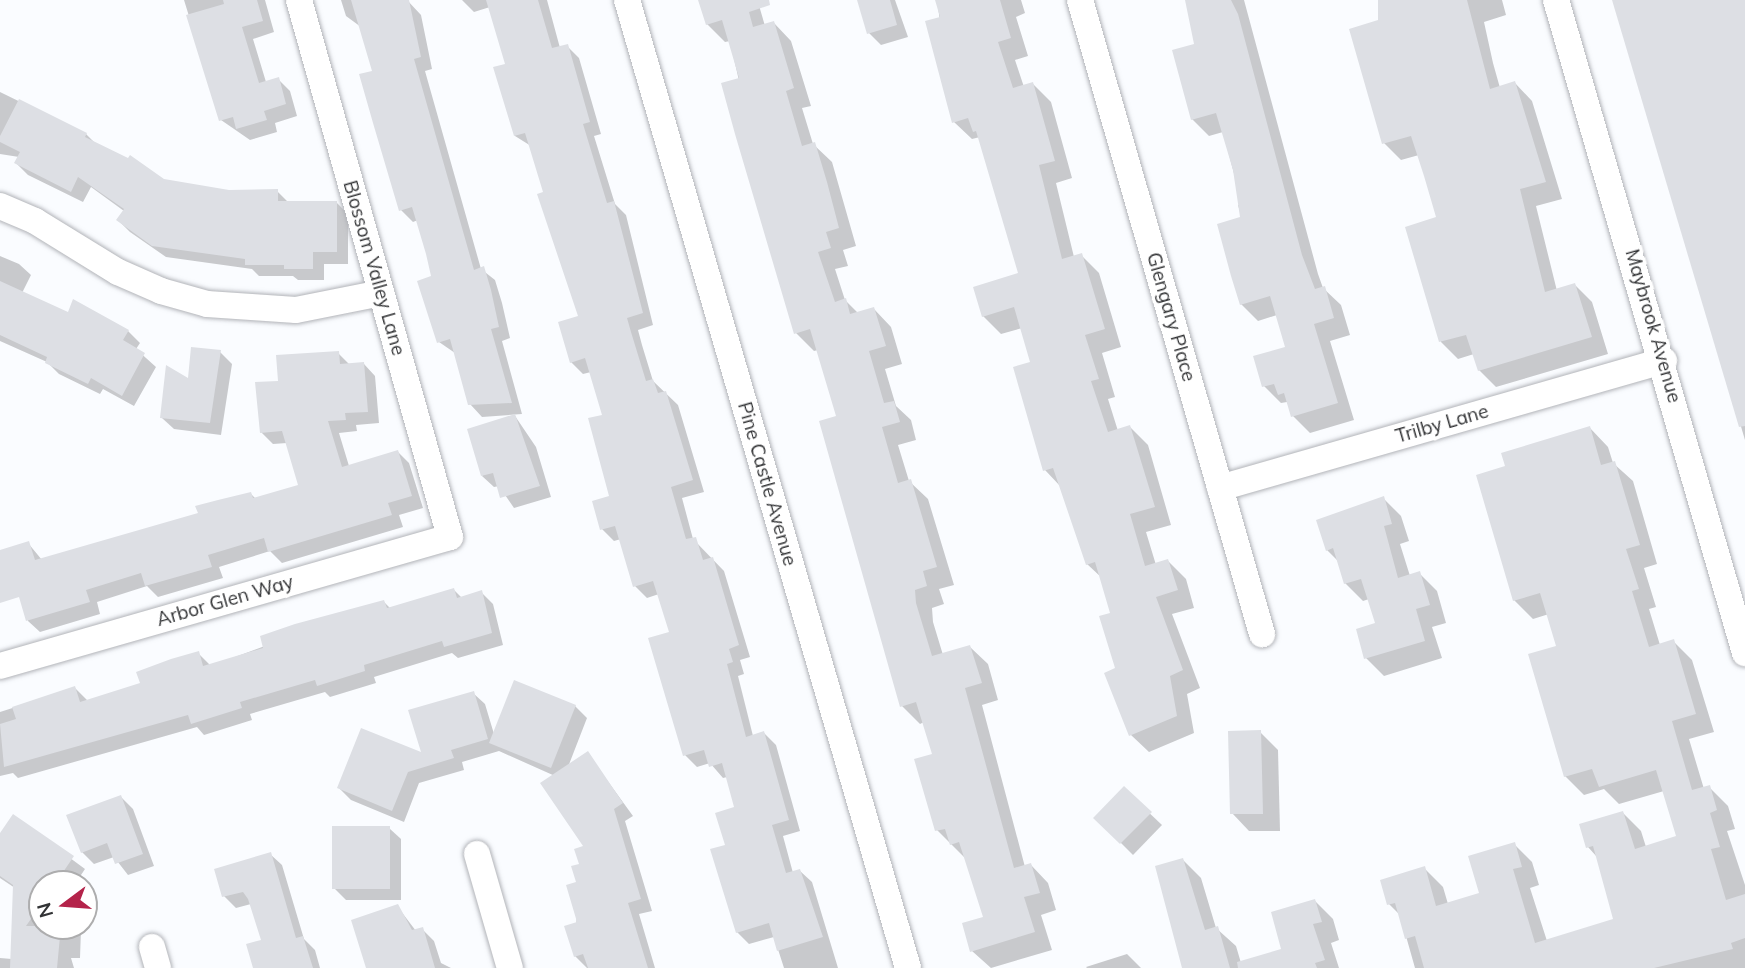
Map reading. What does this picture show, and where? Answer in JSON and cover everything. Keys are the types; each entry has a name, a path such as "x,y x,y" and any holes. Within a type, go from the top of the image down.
{"street":[{"name":"Blossom Valley Lane","path":"299,0 450,537"},
{"name":"Pine Castle Avenue","path":"627,0 908,968"},
{"name":"Glengary Place","path":"1080,0 1262,634"},
{"name":"Maybrook Avenue","path":"1556,0 1664,361 1745,653"},
{"path":"0,206 35,221 118,272 207,304 296,310 381,293"},
{"name":"Trilby Lane","path":"1220,488 1664,361"},
{"name":"Arbor Glen Way","path":"0,666 450,537"},
{"path":"477,854 510,968"}],"building":[{"path":"223,0 257,0 263,21 242,27 259,83 279,77 286,104 264,111 267,120 236,129 233,117 219,121 186,15 224,4"},
{"path":"351,0 409,0 421,57 414,59 474,270 484,266 491,290 499,327 491,329 512,403 468,405 450,339 437,343 417,281 431,276 426,254 412,207 399,211 373,123 359,74 372,71"},
{"path":"486,0 538,0 552,48 568,44 590,122 583,124 607,203 614,201 643,313 627,318 631,332 646,381 653,379 658,393 666,391 693,480 671,487 686,539 696,537 703,560 713,557 739,645 729,649 733,662 727,664 746,737 764,731 789,820 772,825 786,873 800,869 823,937 777,951 769,923 736,933 710,849 725,845 715,813 734,807 722,763 709,767 704,750 683,756 648,638 669,632 653,581 633,587 615,526 600,530 592,501 609,496 588,418 602,415 585,358 570,363 558,322 578,316 537,194 543,192 525,133 514,136 493,67 505,64"},
{"path":"698,0 769,0 770,5 749,12 753,27 774,21 794,88 786,91 802,146 815,142 839,228 826,232 831,248 818,252 835,302 846,298 850,314 874,307 886,346 869,351 884,403 894,401 900,422 882,427 898,483 911,479 937,567 923,571 927,586 915,590 916,603 932,656 970,645 982,683 965,688 1014,868 1031,863 1040,893 1024,897 1035,932 970,952 962,923 983,917 959,842 950,845 945,829 935,831 914,759 932,754 916,702 900,707 819,421 836,416 810,329 794,334 735,134 721,83 739,78 722,20 706,25"},
{"path":"857,0 890,0 897,25 867,34"},
{"path":"935,0 1000,0 1011,38 998,42 1013,88 1033,82 1055,161 1039,165 1062,259 1082,253 1105,329 1085,335 1099,379 1091,381 1108,432 1130,425 1155,507 1130,514 1145,566 1168,559 1178,590 1156,597 1183,670 1170,676 1177,716 1129,736 1104,673 1115,668 1099,616 1110,613 1095,562 1086,565 1053,468 1043,471 1013,367 1030,362 1014,307 982,317 973,287 1018,273 976,131 973,132 968,118 952,123 925,21 940,17"},
{"path":"1185,0 1231,0 1238,14 1302,255 1315,289 1325,286 1334,318 1314,324 1338,403 1291,417 1284,393 1278,395 1274,384 1262,387 1253,356 1285,347 1270,296 1240,305 1231,276 1217,224 1240,217 1233,170 1216,113 1191,120 1172,50 1194,44"},
{"path":"1378,0 1467,0 1490,89 1515,81 1546,182 1520,189 1545,292 1575,283 1592,337 1478,371 1466,335 1439,342 1405,227 1436,217 1411,136 1382,144 1349,29 1378,20"},
{"path":"1612,0 1745,0 1745,426 1739,427"},
{"path":"19,99 87,133 85,137 128,158 130,155 164,179 229,190 278,189 278,201 337,201 337,252 313,252 313,269 284,269 284,265 245,265 245,259 152,246 116,220 124,209 78,177 71,192 14,163 20,152 0,142 0,136"},
{"path":"0,281 68,312 73,299 129,330 123,340 145,353 122,396 91,378 88,384 45,363 47,357 0,335"},
{"path":"191,347 221,350 210,423 160,418 166,365 188,378"},
{"path":"339,351 340,364 364,362 368,412 345,413 346,420 328,421 342,467 398,450 412,496 388,503 392,515 268,552 264,538 208,555 212,567 145,586 141,573 86,590 90,602 26,621 19,597 0,603 0,550 29,541 35,560 198,513 195,506 251,492 253,498 298,485 282,431 260,433 255,382 278,381 276,355"},
{"path":"515,414 540,486 500,498 493,473 481,476 467,429"},
{"path":"1590,426 1601,465 1615,461 1640,545 1626,549 1639,589 1632,591 1649,647 1674,639 1696,714 1672,721 1692,790 1710,785 1717,810 1710,813 1720,847 1711,849 1726,900 1745,894 1745,938 1731,943 1733,949 1654,968 1424,968 1415,936 1405,939 1395,903 1387,905 1380,880 1425,866 1436,906 1479,893 1468,856 1515,842 1522,867 1513,869 1535,943 1613,919 1593,846 1586,848 1579,824 1623,811 1635,849 1676,836 1656,770 1599,787 1592,769 1564,777 1528,654 1556,646 1540,593 1513,601 1476,475 1505,466 1501,453"},
{"path":"1384,496 1392,524 1384,526 1398,578 1420,571 1430,605 1416,609 1425,641 1364,659 1356,629 1375,623 1361,579 1344,584 1333,548 1326,551 1316,520"},
{"path":"454,588 457,598 482,590 492,633 444,647 442,641 364,665 365,671 317,686 315,680 240,702 242,708 191,724 188,715 4,767 0,724 16,719 12,707 75,686 80,702 140,683 136,672 171,659 199,651 203,666 263,648 260,636 295,624 384,600 387,608"},
{"path":"514,680 576,705 551,768 489,743"},
{"path":"474,691 488,739 451,750 454,758 408,772 392,811 337,788 361,728 421,752 408,710"},
{"path":"1261,730 1263,814 1230,814 1228,731"},
{"path":"588,751 623,803 614,809 641,899 628,903 648,968 588,968 583,954 574,957 564,926 577,922 566,885 576,882 571,866 579,864 574,849 583,846 540,783"},
{"path":"1124,786 1152,812 1120,844 1093,818"},
{"path":"121,795 143,854 115,864 107,843 81,853 66,815"},
{"path":"13,814 74,856 64,870 28,870 28,940 60,940 57,968 10,968 13,885 0,876 0,833"},
{"path":"332,826 390,826 390,889 332,889"},
{"path":"271,852 296,938 303,936 313,968 253,968 246,944 261,940 248,899 243,892 222,897 214,869"},
{"path":"1183,858 1205,930 1218,926 1230,968 1182,968 1155,866"},
{"path":"1315,899 1322,922 1313,924 1325,960 1315,963 1317,968 1238,968 1237,962 1281,949 1271,912"},
{"path":"398,904 412,930 423,927 435,968 366,968 351,920"}]}
